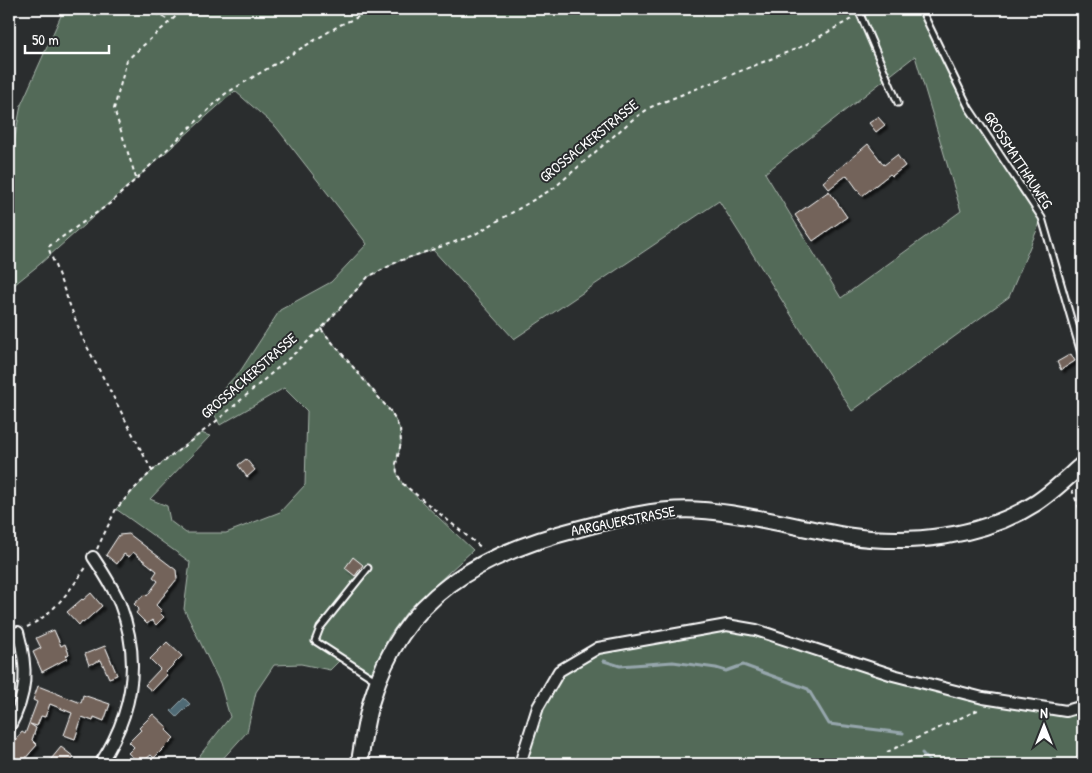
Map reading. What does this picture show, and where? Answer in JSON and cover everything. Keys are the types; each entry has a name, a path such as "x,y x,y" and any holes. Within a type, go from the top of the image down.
{"main road":[{"name":"AARGAUERSTRASSE","path":"359,764 367,718 378,681 399,636 413,617 452,582 494,558 546,537 625,518 677,510 730,513 848,536 876,539 938,537 970,530 1010,517 1037,503 1083,464"}],"street":[{"path":"93,557 111,585 126,620 131,644 132,671 128,705 122,725 112,746 100,764"},
{"path":"520,764 538,707 559,671 598,648 727,625 756,630 893,675 998,700 1066,711 1083,706"},
{"path":"9,728 22,701 25,681 24,653 18,632"}],"lane":[{"path":"868,9 860,14 898,103"},
{"name":"GROSSMATTHAUWEG","path":"921,9 969,108 1042,218 1083,360"},
{"path":"368,568 320,628 315,641 378,681"}],"path":[{"path":"149,9 170,21"},
{"path":"136,179 114,109 127,60 184,9"},
{"path":"152,471 82,337 48,247 112,202 225,94 340,25 376,9"},
{"name":"GROSSACKERSTRASSE","path":"18,632 39,621 62,601 93,557 116,509 152,471 219,419 321,329 368,277 399,261 472,236 554,188 632,120 651,107 803,46 860,14"},
{"path":"321,329 391,412 400,429 400,443 396,464 397,473 402,484 494,558"},
{"path":"1067,478 1083,518"},
{"path":"887,752 998,700"}],"green space":[{"path":"64,9 921,9 969,108 1042,218 1009,297 852,411 719,201 514,339 433,250 399,261 368,277 321,329 391,412 400,429 401,443 396,464 397,473 402,483 473,550 408,610 389,636 372,672 352,666 341,659 330,670 301,664 274,665 256,692 247,732 218,764 193,764 230,717 220,683 184,609 190,562 116,509 152,471 201,433 210,436 150,499 167,506 170,521 186,533 226,533 280,512 305,485 307,411 284,388 220,425 209,404 241,370 280,310 331,282 367,244 276,127 235,91 40,264 9,289 9,169 21,105","holes":["915,56 961,211 841,298 765,173"]},
{"path":"727,625 893,675 1066,711 1083,706 1083,764 520,764 538,707 559,671 598,648"}],"water":[{"path":"184,698 190,704 177,717 171,711"}],"building":[{"path":"878,117 885,125 876,132 869,123"},
{"path":"868,144 884,165 897,155 905,166 892,176 890,174 862,196 847,175 829,189 823,182"},
{"path":"829,191 847,217 813,241 795,215"},
{"path":"1071,354 1075,361 1061,370 1057,362"},
{"path":"246,459 255,470 247,477 238,465"},
{"path":"129,534 176,570 177,579 156,605 162,611 160,613 164,617 156,625 152,620 147,624 136,613 139,609 134,604 145,594 147,596 158,581 153,577 157,571 133,552 129,557 124,554 117,564 106,555 119,535"},
{"path":"353,557 363,565 355,576 345,568"},
{"path":"91,593 102,606 79,625 67,612"},
{"path":"54,630 61,646 65,644 69,654 66,656 68,658 42,672 33,652 41,648 36,638"},
{"path":"167,642 182,656 165,673 167,675 152,691 145,685 160,669 150,659"},
{"path":"105,646 117,675 109,678 101,660 89,665 85,654"},
{"path":"38,686 81,703 83,695 110,704 104,721 94,717 93,721 82,717 75,739 64,735 72,713 50,704 45,717 41,716 37,726 30,724 36,728 32,740 37,745 23,761 20,758 15,764 9,764 9,747 22,732 25,734 37,702 33,700"},
{"path":"153,714 168,728 166,730 174,738 154,758 151,755 140,764 128,753 134,747 129,742 141,730 139,728"},
{"path":"61,747 74,757 69,764 47,764"}],"waterway":[{"path":"604,661 620,666 673,662 726,671 743,665 808,689 829,724 903,733"},
{"path":"922,753 932,764"}]}
